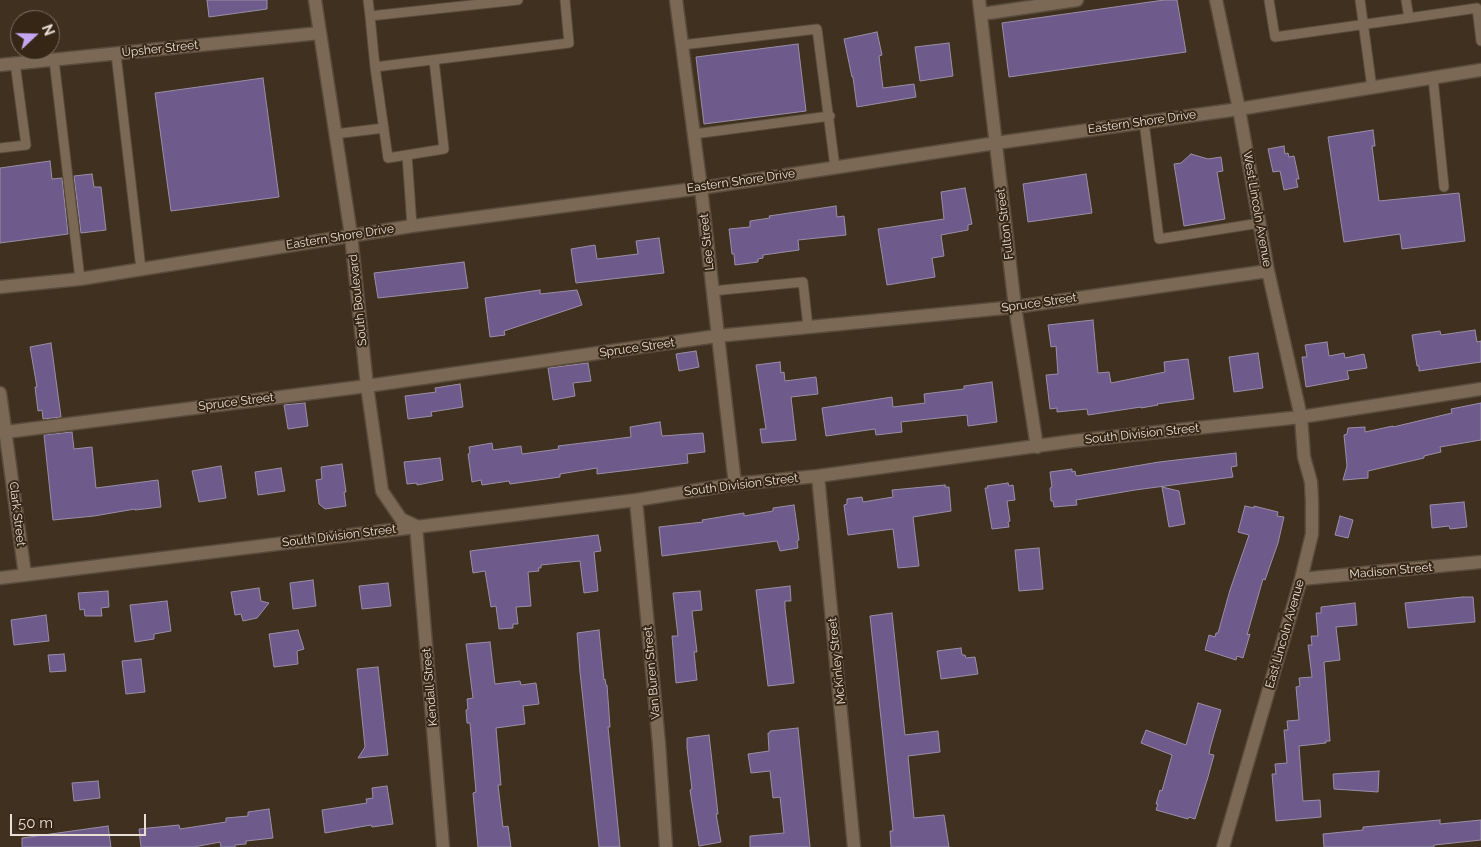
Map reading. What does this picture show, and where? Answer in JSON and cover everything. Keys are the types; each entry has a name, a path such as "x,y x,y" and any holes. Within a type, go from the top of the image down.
{"street":[{"name":"South Boulevard","path":"315,0 351,235 367,386 382,492 400,519 416,526"},
{"name":"Lee Street","path":"676,0 701,188 735,484"},
{"name":"Fulton Street","path":"979,0 1015,308 1037,447"},
{"path":"982,14 1077,0"},
{"name":"West Lincoln Avenue","path":"1216,0 1239,108 1268,271 1300,417"},
{"name":"Upsher Street","path":"60,59 320,33"},
{"name":"Upsher Street","path":"0,65 54,60"},
{"name":"Eastern Shore Drive","path":"0,287 80,279 351,235 701,188 1481,70"},
{"name":"Spruce Street","path":"6,432 367,386 717,336 1015,308 1268,271"},
{"name":"South Division Street","path":"0,578 636,500 735,484 818,476 1074,441 1300,417 1481,389"},
{"name":"Clark Street","path":"0,393 25,575"},
{"name":"East Lincoln Avenue","path":"1223,847 1301,579 1312,534 1310,482 1304,457 1300,417"},
{"name":"McKinley Street","path":"818,476 854,847"},
{"name":"Van Buren Street","path":"636,500 659,744 666,847"},
{"name":"Kendall Street","path":"416,526 443,847"},
{"name":"Madison Street","path":"1301,579 1481,562"}],"lane":[{"path":"368,0 388,158 444,149 434,60"},
{"path":"370,16 518,0"},
{"path":"375,67 569,44 565,0"},
{"path":"1269,0 1275,37 1477,8 1481,41"},
{"path":"1360,0 1372,88"},
{"path":"1406,0 1409,18"},
{"path":"682,45 817,29 836,167"},
{"path":"116,54 142,269"},
{"path":"54,60 80,279"},
{"path":"0,148 26,145 15,63"},
{"path":"1433,78 1444,187"},
{"path":"694,134 830,116"},
{"path":"1144,122 1160,240 1260,223"},
{"path":"336,134 384,128"},
{"path":"407,155 412,226"},
{"path":"712,291 804,282 808,328"}],"building":[{"path":"207,0 267,0 267,9 209,17"},
{"path":"1164,0 1177,0 1186,52 1009,77 1002,23"},
{"path":"877,32 882,55 879,56 883,88 914,84 916,97 857,107 853,77 844,39"},
{"path":"949,43 953,76 920,81 915,47"},
{"path":"798,44 806,111 704,124 696,57"},
{"path":"263,78 279,197 171,211 155,93"},
{"path":"1373,130 1375,146 1372,146 1379,201 1459,193 1465,241 1402,249 1400,234 1344,242 1328,137"},
{"path":"1284,146 1285,154 1288,153 1289,157 1294,156 1299,179 1296,179 1298,187 1284,190 1280,171 1273,172 1268,149"},
{"path":"1191,154 1208,159 1221,157 1223,171 1217,172 1225,219 1184,226 1174,164 1181,163"},
{"path":"50,161 52,179 62,178 68,234 0,243 0,168"},
{"path":"92,174 94,187 101,187 106,230 81,233 74,176"},
{"path":"1086,174 1092,213 1028,222 1023,184"},
{"path":"965,188 972,224 968,225 968,230 941,235 944,256 932,258 935,277 887,285 878,229 944,219 941,192"},
{"path":"836,206 837,217 844,216 846,235 798,240 799,250 763,255 763,258 758,259 758,262 735,265 729,229 750,227 750,221 770,218 769,216"},
{"path":"659,238 664,273 576,283 571,249 595,245 597,259 638,254 636,241"},
{"path":"464,262 468,288 378,298 374,273"},
{"path":"540,290 540,294 577,290 582,305 504,331 505,335 490,337 485,298"},
{"path":"1093,320 1098,373 1109,372 1111,383 1165,372 1164,362 1188,359 1194,399 1088,415 1087,409 1057,412 1057,408 1050,409 1046,375 1058,374 1056,346 1051,347 1048,325"},
{"path":"1475,330 1477,342 1481,341 1481,362 1419,371 1412,335 1440,331 1441,335"},
{"path":"1327,342 1329,356 1344,353 1345,358 1364,354 1367,368 1347,371 1349,379 1306,387 1302,357 1307,357 1305,345"},
{"path":"51,343 61,417 43,419 42,410 38,411 35,387 37,387 30,347"},
{"path":"696,351 699,367 679,371 676,354"},
{"path":"1258,353 1263,388 1234,392 1229,357"},
{"path":"780,362 781,373 784,372 785,381 816,377 818,394 791,397 796,440 762,443 760,429 766,429 756,365"},
{"path":"588,363 591,381 573,383 575,396 553,400 548,368"},
{"path":"992,382 997,422 968,426 967,415 901,422 902,432 876,435 875,429 826,436 822,408 892,397 893,407 925,403 924,394 964,389 964,386"},
{"path":"460,384 463,407 431,412 432,416 408,419 405,396 436,392 435,388"},
{"path":"305,403 308,426 288,429 284,405"},
{"path":"1481,403 1481,440 1440,447 1441,452 1424,456 1424,458 1368,471 1368,478 1343,480 1347,466 1344,435 1347,434 1348,428 1365,427 1365,432 1393,427 1452,413 1451,409"},
{"path":"660,422 662,436 703,433 705,452 687,454 688,463 597,474 597,468 560,474 560,477 510,484 509,481 482,485 481,480 472,482 468,454 470,453 469,447 492,443 493,450 521,446 522,454 559,449 558,446 631,437 630,427"},
{"path":"72,432 74,449 92,447 96,488 158,480 161,507 53,520 44,435"},
{"path":"1236,453 1237,466 1231,467 1233,477 1076,500 1077,505 1054,507 1053,501 1051,501 1050,472 1072,469 1072,472 1075,471 1076,476 1159,462"},
{"path":"440,458 443,480 417,485 417,483 407,484 404,462"},
{"path":"342,464 346,506 325,509 319,504 316,480 322,479 321,467"},
{"path":"221,466 226,498 199,502 192,471"},
{"path":"281,468 285,491 258,495 255,472"},
{"path":"1008,483 1009,486 1013,485 1015,500 1007,501 1009,527 992,529 985,488 988,488 987,486"},
{"path":"945,485 945,487 949,487 951,511 913,517 919,566 898,568 893,529 848,535 844,505 847,504 847,499 862,497 863,502 893,497 892,490"},
{"path":"1162,487 1179,491 1185,524 1169,527"},
{"path":"1464,502 1467,527 1450,529 1449,526 1432,528 1430,505"},
{"path":"794,505 799,540 797,541 798,548 780,551 777,541 662,556 659,527 703,522 702,520 744,513 744,516 773,511 773,508"},
{"path":"1245,506 1254,508 1254,506 1278,512 1277,516 1284,517 1278,543 1265,580 1263,579 1247,635 1250,634 1243,658 1237,656 1236,660 1205,650 1209,635 1215,637 1216,633 1218,633 1230,590 1249,535 1238,532"},
{"path":"1340,516 1353,520 1348,538 1335,535"},
{"path":"598,535 601,551 594,552 598,591 584,593 580,561 541,565 541,568 538,568 539,571 528,572 531,606 516,607 518,624 513,624 513,628 499,629 496,606 491,607 485,571 473,573 470,551"},
{"path":"1039,548 1043,589 1019,591 1015,550"},
{"path":"313,580 316,606 293,609 290,583"},
{"path":"388,583 391,606 362,609 359,586"},
{"path":"790,586 791,601 785,601 785,608 794,683 768,686 756,590"},
{"path":"259,588 261,601 269,603 257,618 243,621 241,614 235,615 231,592"},
{"path":"108,591 109,607 101,608 102,616 85,616 84,609 80,610 78,593"},
{"path":"700,591 702,610 692,611 697,652 694,652 697,680 676,683 672,636 678,636 673,593"},
{"path":"1473,597 1475,622 1408,628 1405,603"},
{"path":"167,601 171,631 154,634 154,639 135,642 130,605"},
{"path":"1355,603 1357,625 1336,627 1340,660 1324,662 1330,741 1299,746 1303,801 1320,800 1321,817 1276,821 1272,774 1276,774 1275,764 1287,763 1284,730 1288,730 1287,721 1299,720 1296,687 1300,686 1299,678 1312,677 1308,645 1312,645 1311,636 1318,636 1316,613 1321,613 1321,607"},
{"path":"892,613 905,735 938,731 940,752 908,756 914,818 944,815 949,847 891,847 890,831 893,831 870,616"},
{"path":"46,615 49,641 14,645 11,620"},
{"path":"298,630 304,649 297,651 298,664 274,667 269,634"},
{"path":"599,630 604,680 607,685 610,727 608,727 620,847 599,847 580,672 577,633"},
{"path":"490,642 495,684 520,681 521,685 536,683 539,704 523,706 525,724 496,728 501,785 498,785 503,827 508,826 511,847 478,847 473,793 476,792 470,723 467,723 466,710 468,709 467,699 473,698 466,644"},
{"path":"961,648 962,655 965,655 966,658 975,657 978,674 941,679 937,651"},
{"path":"64,654 66,671 50,672 48,655"},
{"path":"141,659 145,692 126,694 122,661"},
{"path":"378,667 388,755 358,758 365,747 357,669"},
{"path":"1198,703 1221,710 1210,748 1209,754 1214,755 1208,777 1195,819 1189,817 1188,819 1156,810 1160,790 1162,791 1172,755 1141,743 1146,730 1186,745"},
{"path":"798,728 810,847 750,847 750,836 784,833 780,797 773,798 770,771 751,773 748,754 769,751 768,733 770,731"},
{"path":"709,735 718,814 716,814 721,842 699,846 690,790 692,789 687,738"},
{"path":"1379,771 1378,792 1334,789 1333,774"},
{"path":"98,781 100,798 74,801 72,783"},
{"path":"387,786 393,824 372,827 371,825 325,833 322,810 367,803 366,799 373,798 372,788"},
{"path":"269,809 273,838 246,841 246,844 235,845 235,847 221,847 220,842 194,847 141,847 139,829 179,825 180,829 226,822 226,818 248,816 248,812"},
{"path":"1440,820 1440,824 1481,820 1481,840 1434,845 1434,847 1324,847 1323,834 1363,830 1363,827"},
{"path":"108,826 111,847 22,847 22,838"}]}
